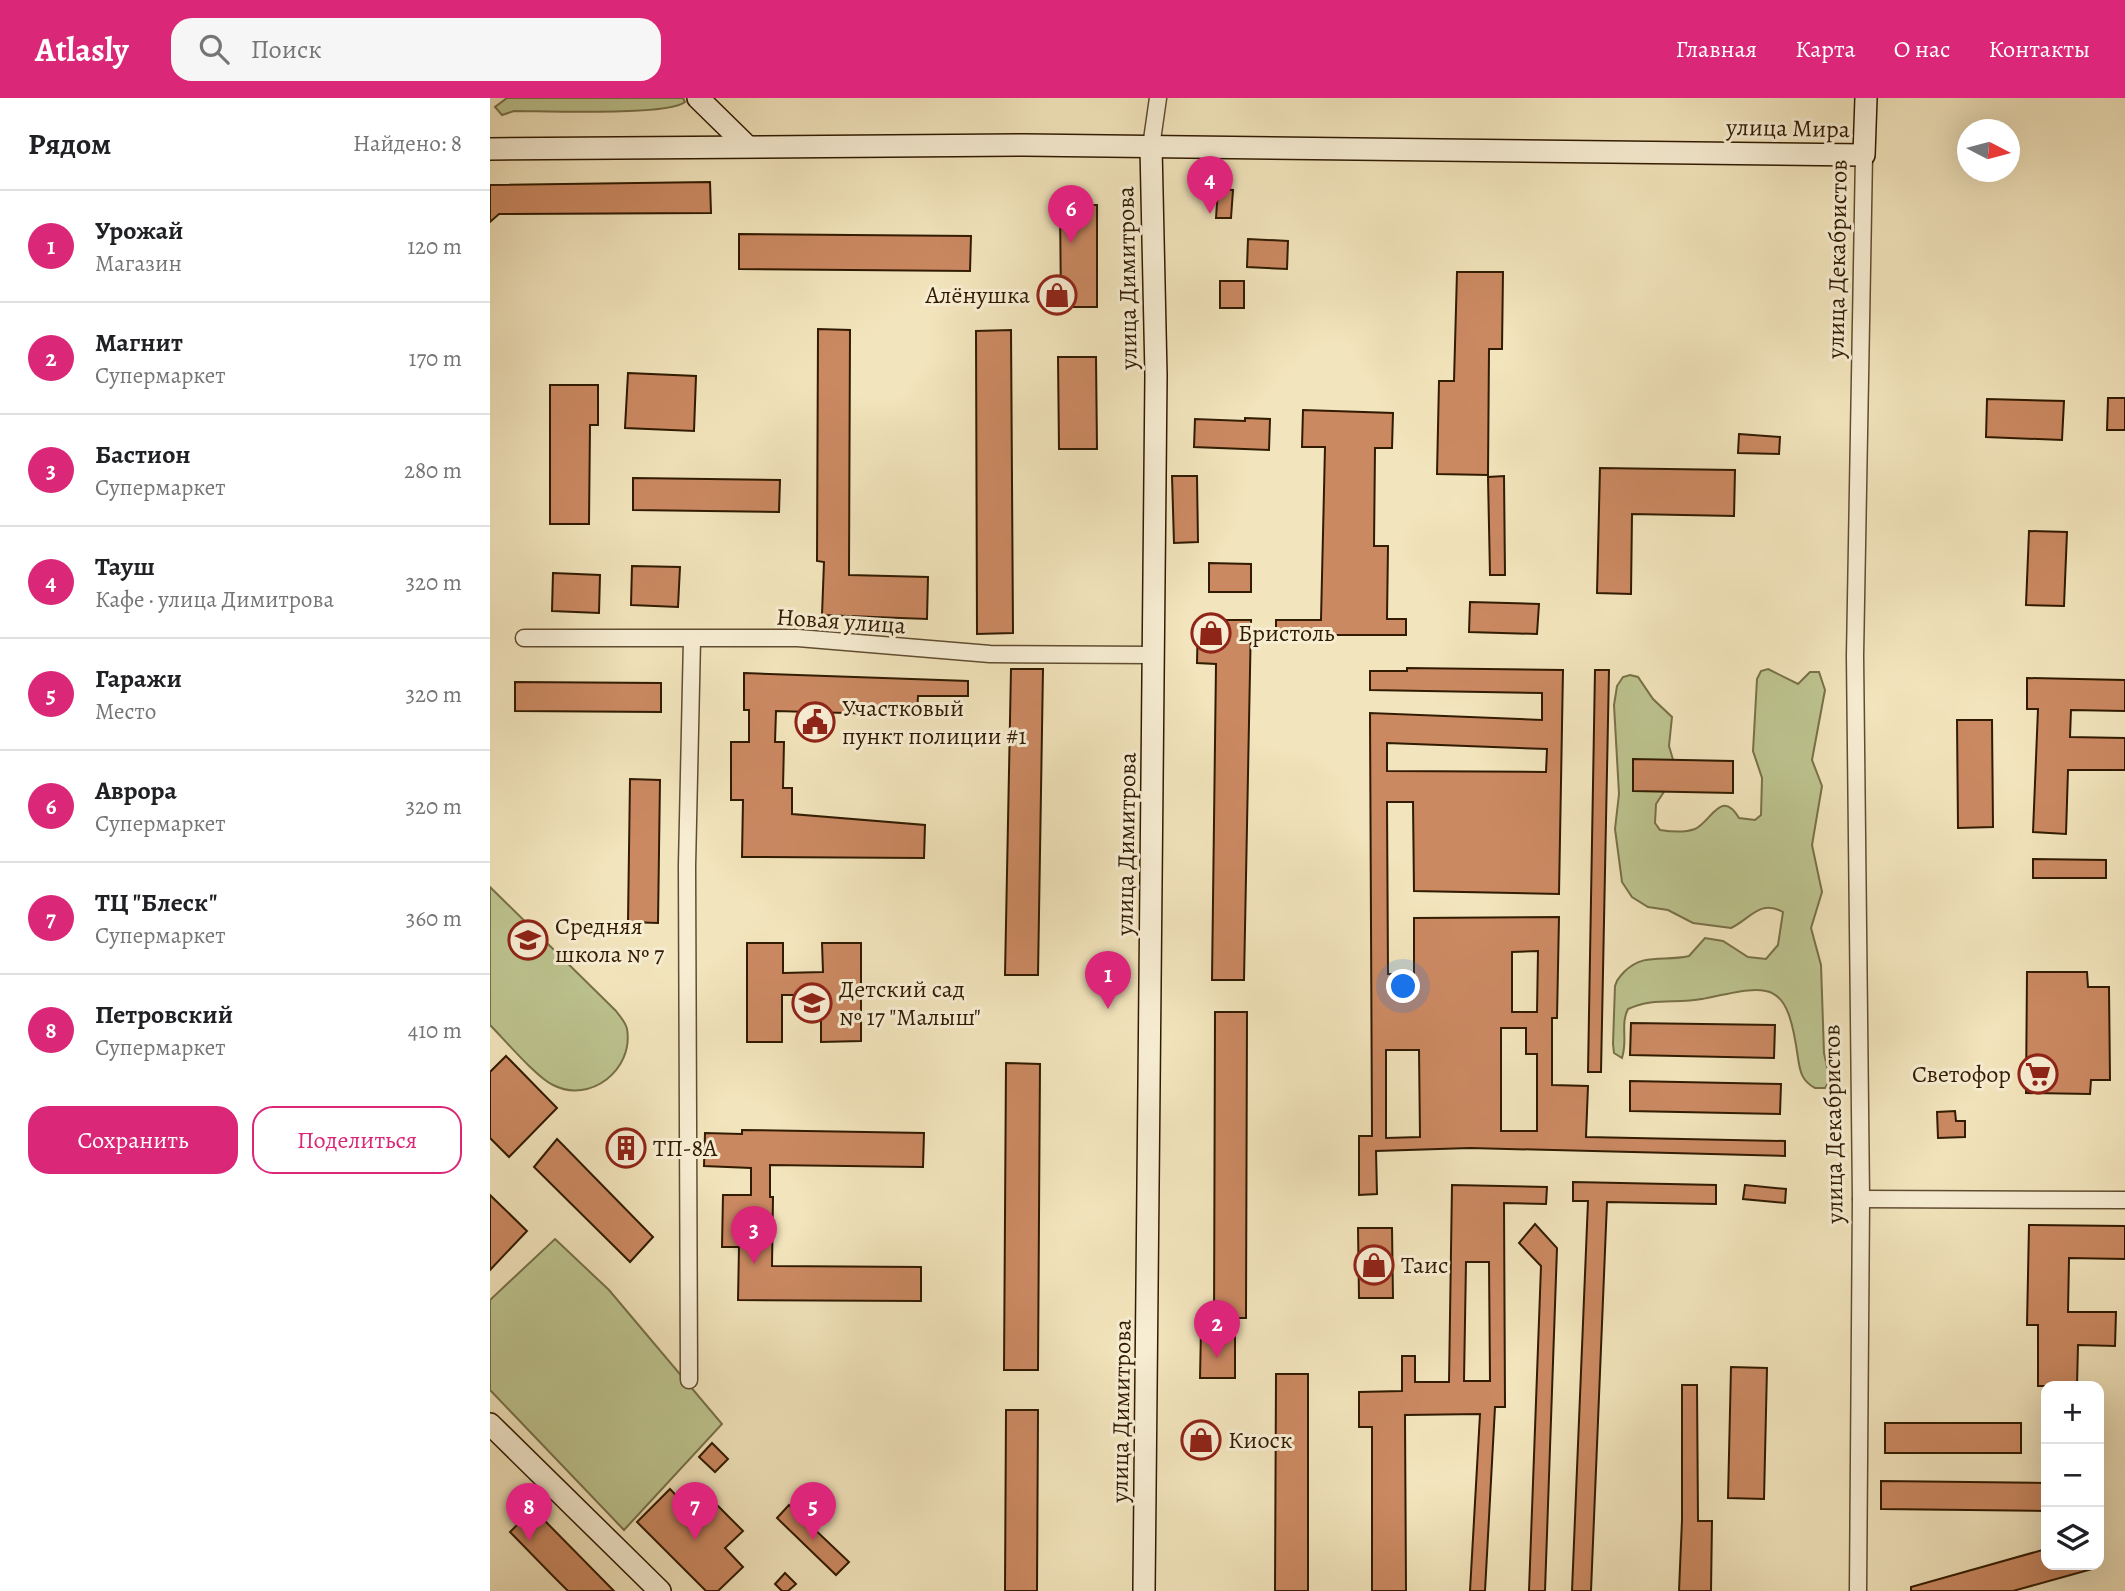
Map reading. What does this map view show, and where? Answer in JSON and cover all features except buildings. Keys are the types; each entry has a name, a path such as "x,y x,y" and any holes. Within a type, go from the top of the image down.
{"street":[{"path":"698,98 746,145"},
{"name":"улица Димитрова","path":"1144,1591 1156,375 1151,147 1158,98"},
{"name":"улица Декабристов","path":"1858,1591 1861,1199 1855,656 1866,98"},
{"name":"улица Мира","path":"490,149 746,145 1864,155"},
{"name":"Новая улица","path":"524,638 798,638 990,654 1154,655"},
{"path":"689,1380 687,866 692,639"},
{"path":"1861,1199 2125,1200"},
{"path":"490,1424 660,1591"}],"green space":[{"path":"507,98 683,98 685,102 674,106 632,111 514,111 502,115 495,107"},
{"path":"1768,669 1798,684 1810,672 1819,672 1825,690 1812,760 1822,786 1812,845 1822,892 1811,928 1821,965 1824,1053 1830,1080 1825,1088 1815,1088 1802,1076 1788,1013 1782,1001 1772,993 1761,990 1637,1005 1628,1009 1626,1015 1622,1058 1614,1053 1615,986 1624,972 1647,960 1689,956 1705,938 1723,941 1748,957 1766,959 1778,945 1783,912 1761,909 1731,928 1693,923 1668,910 1648,907 1632,897 1622,882 1615,829 1619,794 1614,705 1617,686 1623,677 1638,677 1653,699 1672,717 1669,746 1674,763 1669,784 1656,804 1655,823 1660,830 1687,831 1701,825 1721,806 1733,810 1739,818 1755,820 1761,815 1762,778 1753,751 1757,679 1761,671"},
{"name":"Средняя школа № 7","path":"490,887 616,1011 625,1024 627,1044 624,1058 607,1080 581,1090 567,1090 553,1085 530,1067 490,1025"},
{"path":"555,1239 609,1290 722,1424 624,1530 490,1390 490,1300"}],"place":[{"name":"Тауш","path":"1210,214"},
{"name":"Аврора","path":"1071,243"},
{"name":"Алёнушка","path":"1057,295"},
{"name":"Бристоль","path":"1211,633"},
{"name":"Участковый пункт полиции #1","path":"815,722"},
{"name":"Средняя школа № 7","path":"528,940"},
{"name":"Детский сад № 17 \"Малыш\"","path":"812,1003"},
{"name":"Урожай","path":"1108,1009"},
{"name":"Светофор","path":"2038,1074"},
{"name":"ТП-8А","path":"626,1148"},
{"name":"Бастион","path":"754,1264"},
{"name":"Таис","path":"1374,1265"},
{"name":"Магнит","path":"1217,1358"},
{"name":"Киоск","path":"1201,1440"},
{"name":"ТЦ \"Блеск\"","path":"695,1540"},
{"name":"Гаражи","path":"813,1540"},
{"name":"Петровский","path":"529,1541"}]}
